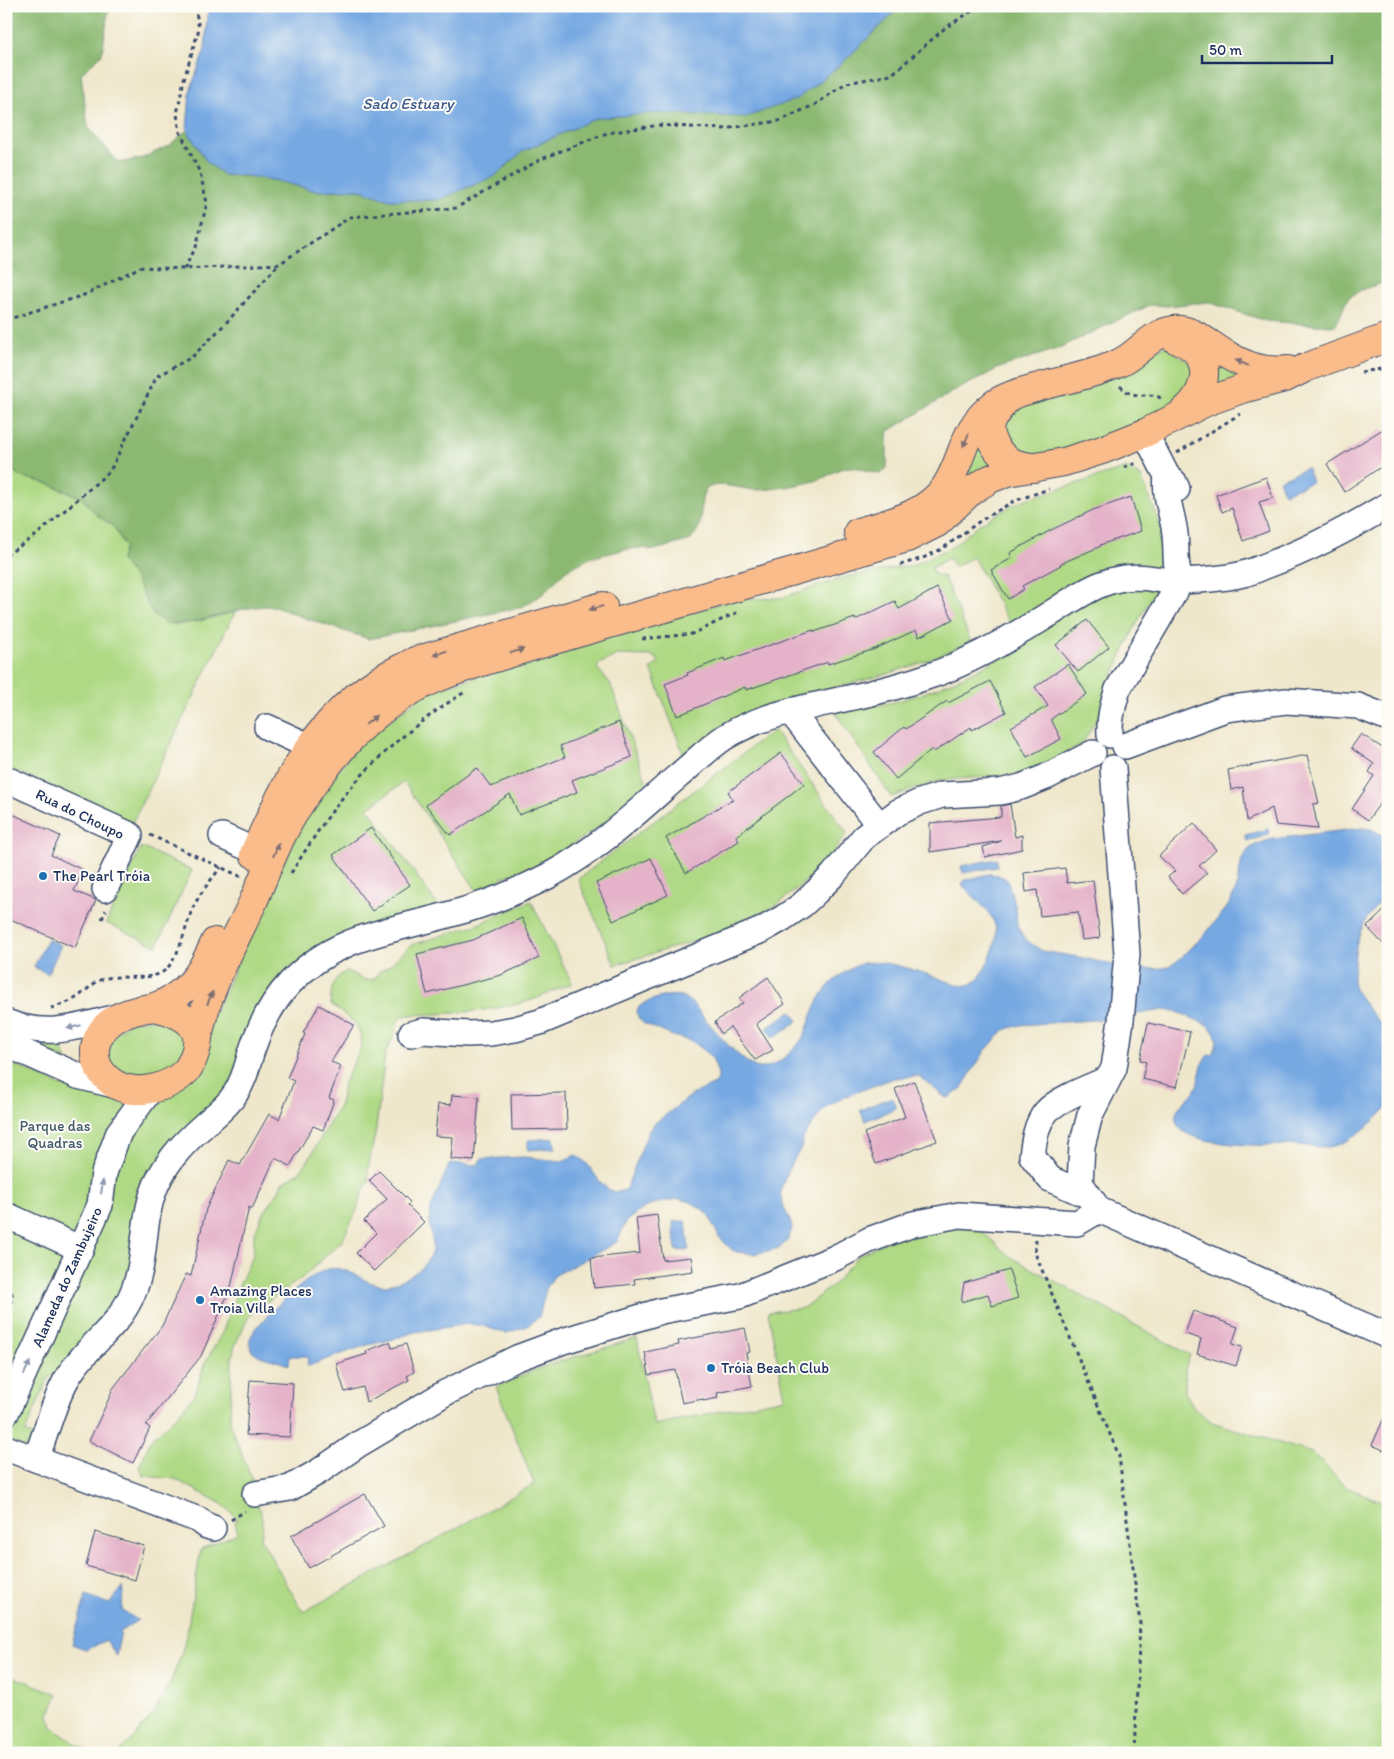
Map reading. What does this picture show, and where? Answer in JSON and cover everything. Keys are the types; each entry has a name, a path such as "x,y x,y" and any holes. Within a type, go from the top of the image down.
{"main road":[{"path":"1307,367 1278,371 1257,369 1239,362 1203,338 1188,332 1174,330 1163,333 1120,363 1018,394 995,404 979,418 968,433 950,480 936,498 914,513 892,522 473,643 415,661 387,675 367,689 340,713 298,763 276,802 255,851 232,872 207,960 198,976 171,1001 121,1016 114,1020 102,1031 96,1044 95,1064 112,1083 136,1090 152,1089 178,1078 188,1069 197,1045 200,1024 206,1007 283,833 320,776 343,748 368,722 395,701 423,684 451,671 907,538 937,523 972,490 990,479 1008,472 1064,462 1102,450 1145,433 1206,402 1242,389 1285,378 1307,367 1388,337"},
{"path":"1154,338 1172,338 1184,342 1195,350 1201,358 1205,369 1204,380 1199,393 1191,406 1176,417"},
{"path":"1018,394 996,414 990,426 991,436 996,447 1012,463 1034,468"},
{"path":"155,1007 178,1014 189,1021 196,1030 197,1045"}],"street":[{"path":"1145,433 1163,467 1174,482 1184,506 1193,571 1118,689 1109,724 1118,741 1126,754 1124,759 1121,764 1113,768 1104,768 1094,760 1093,753 1096,741 1105,736 1118,741 1225,709 1286,701 1358,706 1388,718"},
{"path":"36,1459 60,1395 73,1369 124,1311 134,1290 141,1269 147,1216 160,1176 172,1157 232,1098 241,1085 260,1030 272,1007 288,984 327,953 351,941 381,931 490,902 551,874 598,845 621,827 721,740 766,718 867,694 939,672 987,650 1086,592 1114,580 1149,578 1186,581 1242,574 1284,559 1347,530 1388,505"},
{"path":"790,711 879,825"},
{"path":"267,727 302,743 309,749"},
{"path":"411,1034 423,1031 468,1034 491,1033 540,1022 762,930 802,905 833,875 864,836 898,812 942,795 1000,792 1021,787 1046,777 1093,753"},
{"path":"1094,1203 1080,1183 1082,1146 1090,1115 1114,1068 1121,1020 1127,954 1113,768"},
{"name":"Rua do Choupo","path":"6,779 130,835 108,895"},
{"path":"222,836 255,851"},
{"path":"6,1022 28,1030 48,1032 121,1016"},
{"path":"6,1044 78,1076 122,1087"},
{"path":"1108,1078 1072,1094 1046,1111 1034,1134 1032,1156 1050,1179 1094,1203 1388,1336"},
{"name":"Alameda do Zambujeiro","path":"6,1413 100,1205 104,1173 119,1132 152,1089"},
{"path":"255,1494 290,1488 445,1393 517,1358 563,1341 661,1311 740,1296 835,1258 869,1240 913,1224 959,1215 1077,1223 1094,1203"},
{"path":"6,1215 81,1249"},
{"path":"6,1448 199,1520 207,1526 214,1528"}],"path":[{"path":"6,14 10,6"},
{"path":"184,269 196,247 207,203 200,173 180,132 177,114 184,79 199,28 195,6"},
{"path":"6,555 34,537 110,471 157,376 192,356 225,324 279,264 350,217 456,208 541,159 607,133 660,125 723,129 780,121 816,104 846,83 891,74 945,28 980,6"},
{"path":"6,320 87,294 140,268 184,269 279,264"},
{"path":"1356,373 1388,368"},
{"path":"1100,370 1133,395 1159,397 1172,408 1176,417"},
{"path":"1118,469 1163,467 1179,452 1241,414"},
{"path":"897,565 923,558 942,549 980,521 1014,501 1054,487"},
{"path":"634,641 692,634 731,614 746,609"},
{"path":"288,878 320,828 348,791 376,761 408,732 467,691"},
{"path":"47,1009 62,1005 78,997 91,985 102,980 148,976 162,972 170,964 178,951 193,907 232,872 142,832"},
{"path":"102,919 108,895"},
{"path":"1037,1221 1035,1253 1120,1456 1140,1624 1134,1753"},
{"path":"6,1277 12,1294 6,1342"},
{"path":"214,1528 237,1518 251,1506 255,1494"}],"green space":[{"path":"6,6 109,6 102,54 81,74 88,127 119,163 143,158 170,145 187,130 207,162 224,175 247,176 278,181 316,191 357,189 390,200 495,176 523,151 596,118 797,99 842,63 901,6 1388,6 1388,281 1361,290 1348,298 1336,325 1330,326 1266,321 1208,302 1167,306 1150,305 1057,349 999,368 951,393 889,431 887,437 887,468 881,474 848,467 817,480 780,488 755,490 725,485 709,487 703,494 699,527 691,540 654,550 643,548 627,549 590,558 566,570 544,593 522,607 369,639 275,607 263,606 243,609 195,622 168,624 153,615 135,578 121,560 125,546 113,526 97,515 82,498 49,484 20,476 6,466"},
{"path":"1200,340 1263,376 1217,385"},
{"path":"1166,346 1197,368 1186,397 1105,438 1043,455 1008,451 999,426 1007,410"},
{"path":"979,433 1001,464 964,483"},
{"path":"6,466 20,476 49,484 82,498 97,515 113,526 125,546 121,560 135,578 153,615 177,625 235,612 132,823 6,767"},
{"path":"1127,468 1141,477 1165,536 1166,561 1153,594 1134,629 1107,689 1101,713 1082,744 1028,774 942,780 891,797 835,712 883,704 921,694 967,675 1011,652 1014,648 1013,629 973,557 954,567 949,558 931,568 934,574 944,577 971,642 921,663 887,674 793,699 685,758 651,669 659,662 656,658 652,656 617,655 599,664 597,668 610,683 649,789 632,795 617,820 603,824 537,868 502,877 493,890 487,894 477,891 404,782 368,808 441,910 327,941 231,1089 182,1135 127,1293 64,1368 49,1377 25,1432 38,1439 33,1451 6,1440 6,1423 112,1165 216,1011 298,826 356,747 427,692 734,599 780,598 846,577 914,565 953,546 978,525 1026,499"},
{"path":"774,730 847,833 821,869 774,907 715,935 615,965 578,879"},
{"path":"141,847 192,870 157,946 106,923"},
{"path":"531,901 572,983 535,999 494,1009 408,1015 399,1018 394,1035 385,1054 376,1129 368,1170 369,1181 342,1241 302,1278 256,1309 249,1316 235,1345 232,1357 230,1420 232,1430 255,1487 263,1527 260,1538 303,1612 534,1484 496,1387 542,1367 637,1338 654,1425 785,1398 768,1312 803,1308 832,1286 858,1256 895,1236 974,1224 1009,1256 1190,1355 1185,1369 1185,1392 1195,1409 1212,1422 1312,1453 1346,1487 1388,1504 1388,1753 118,1753 138,1733 153,1714 171,1681 182,1652 188,1626 201,1549 238,1533 235,1523 237,1518 222,1504 175,1479 144,1476 139,1467 151,1439 195,1395 204,1365 223,1331 240,1283 253,1255 254,1234 262,1216 282,1183 299,1172 306,1164 340,1104 344,1083 361,1047 361,1036 356,1024 331,1004 333,984 338,977 347,971 365,980 375,979 380,971 389,966 411,945 476,925"},
{"path":"168,1018 189,1043 169,1072 140,1079 109,1069 105,1043 131,1021"},
{"path":"6,1034 58,1040 67,1061"},
{"name":"Parque das Quadras","path":"6,1061 65,1087 81,1086 135,1100 6,1390"},
{"path":"6,1674 58,1694 49,1715 52,1727 91,1753 6,1753"}],"water":[{"name":"Sado Estuary","path":"208,6 901,6 842,63 797,99 746,117 657,113 596,118 523,151 495,176 438,200 390,200 357,189 316,191 278,181 247,176 224,175 207,162 187,130 190,91 205,49"},
{"path":"1307,468 1312,482 1284,493 1279,480"},
{"path":"1362,828 1371,829 1388,838 1388,895 1367,918 1359,935 1355,954 1353,983 1362,1000 1388,1031 1388,1107 1362,1131 1338,1145 1318,1147 1227,1143 1206,1140 1189,1134 1178,1126 1177,1110 1195,1090 1203,1063 1208,1055 1214,1053 1217,1041 1215,1034 1206,1024 1175,1011 1163,1010 1107,1019 1020,1025 1004,1030 985,1051 961,1089 950,1097 946,1098 919,1076 894,1078 846,1096 827,1106 804,1136 801,1148 792,1162 780,1191 782,1203 792,1229 787,1241 780,1248 754,1254 732,1250 719,1237 705,1211 691,1202 678,1199 649,1205 627,1220 617,1242 554,1276 546,1289 539,1317 527,1326 507,1333 480,1325 468,1324 415,1332 364,1346 308,1366 307,1356 290,1356 289,1365 260,1356 251,1350 250,1339 262,1322 285,1299 321,1272 329,1269 338,1269 379,1285 389,1285 420,1269 431,1253 433,1246 429,1222 430,1213 450,1163 478,1165 481,1159 524,1157 562,1161 576,1155 587,1164 608,1189 620,1192 626,1189 648,1132 655,1123 692,1095 715,1084 718,1079 718,1074 710,1055 692,1041 670,1035 641,1021 637,1014 638,1008 646,1002 671,995 684,997 692,1003 723,1040 743,1059 751,1065 765,1068 777,1063 799,1043 817,1003 826,990 833,981 858,965 873,962 892,964 961,985 971,984 977,980 993,950 996,929 989,913 962,884 965,880 989,874 1005,878 1016,909 1017,925 1026,940 1042,951 1113,965 1152,969 1163,968 1169,967 1181,958 1207,932 1228,906 1236,890 1242,859 1249,849 1257,844 1273,839"},
{"path":"1269,829 1269,835 1247,841 1245,835"},
{"path":"997,859 997,867 963,873 961,866"},
{"path":"47,939 61,945 48,974 34,967"},
{"path":"791,1011 798,1021 773,1038 767,1028"},
{"path":"892,1097 896,1108 865,1121 860,1110"},
{"path":"554,1138 555,1148 528,1150 528,1140"},
{"path":"686,1221 689,1250 676,1251 673,1222"},
{"path":"123,1587 122,1611 138,1620 121,1631 116,1656 106,1640 87,1650 72,1644 86,1595 109,1604"}],"building":[{"path":"1383,429 1388,437 1388,462 1344,492 1327,464"},
{"path":"1266,477 1273,498 1259,502 1269,531 1243,541 1232,508 1222,512 1216,495"},
{"path":"1131,497 1141,531 1100,545 1060,564 1022,586 1024,589 1008,599 991,570 1012,558 1010,553 1051,530 1093,510"},
{"path":"937,588 953,619 919,637 916,630 875,649 828,664 828,662 746,690 745,687 677,716 665,684 688,675 687,673 724,658 725,661 813,630 814,632 855,618 855,620 895,601 899,609"},
{"path":"1087,620 1109,647 1078,672 1056,645"},
{"path":"1068,664 1087,694 1051,719 1061,739 1027,757 1011,727 1048,706 1035,687"},
{"path":"990,681 1006,712 972,730 971,727 934,752 932,749 896,779 874,752 904,727 906,729 947,701 948,703"},
{"path":"619,722 632,757 572,780 577,792 519,815 510,794 450,835 426,805 477,768 491,787 565,757 560,746"},
{"path":"1361,734 1384,749 1388,744 1388,792 1368,820 1352,809 1374,776 1369,772 1374,764 1351,748"},
{"path":"781,753 804,784 736,836 739,841 686,873 666,838 733,799 728,792"},
{"path":"1307,755 1319,803 1313,804 1318,829 1276,825 1272,808 1247,821 1243,787 1231,790 1228,770"},
{"path":"1010,804 1015,837 1022,835 1022,849 985,857 983,847 1001,841 930,852 930,823 1001,817 1001,806"},
{"path":"6,811 60,836 51,855 83,870 74,891 96,900 75,948 6,917"},
{"path":"1194,823 1216,850 1199,866 1207,873 1182,894 1168,877 1175,871 1159,856"},
{"path":"371,828 410,885 372,911 333,855"},
{"path":"651,858 668,895 613,921 596,883"},
{"path":"1065,868 1067,883 1093,880 1100,938 1082,940 1078,912 1040,916 1037,890 1026,892 1024,873"},
{"path":"1388,907 1388,949 1367,927"},
{"path":"522,918 539,958 501,975 427,994 417,954 473,940"},
{"path":"768,977 785,1004 756,1024 773,1050 755,1060 730,1027 721,1034 715,1022 743,1003 739,998"},
{"path":"319,1005 354,1025 331,1062 341,1066 329,1098 334,1100 323,1130 313,1126 290,1166 275,1158 252,1209 249,1207 231,1287 201,1356 146,1425 150,1428 133,1463 89,1441 111,1391 162,1326 186,1274 191,1276 206,1209 229,1160 240,1165 269,1114 279,1119 294,1081 287,1078 305,1034 303,1033"},
{"path":"1148,1023 1190,1032 1177,1087 1142,1079 1146,1062 1140,1060"},
{"path":"914,1081 937,1141 876,1164 864,1133 905,1117 895,1089"},
{"path":"566,1093 567,1129 512,1130 511,1094"},
{"path":"452,1095 479,1097 474,1161 451,1159 453,1137 435,1136 438,1104 451,1105"},
{"path":"379,1171 410,1202 407,1205 424,1222 374,1271 356,1253 376,1233 364,1221 387,1199 369,1181"},
{"path":"657,1215 663,1260 691,1257 693,1271 634,1279 635,1284 594,1288 591,1258 640,1253 636,1218"},
{"path":"1009,1270 1018,1298 992,1306 988,1294 961,1302 964,1283"},
{"path":"1193,1311 1238,1327 1232,1344 1242,1347 1236,1366 1197,1354 1201,1339 1185,1334"},
{"path":"745,1328 750,1352 746,1353 752,1386 717,1393 718,1398 682,1403 675,1370 649,1375 645,1352 679,1345 678,1341"},
{"path":"390,1342 392,1348 406,1344 414,1372 407,1376 409,1380 366,1402 363,1387 345,1392 336,1364 367,1354 366,1351"},
{"path":"250,1380 293,1383 290,1437 246,1435"},
{"path":"1388,1409 1388,1452 1372,1445"},
{"path":"365,1494 384,1526 309,1568 291,1536"},
{"path":"95,1532 144,1546 135,1580 86,1566"}],"place":[{"name":"The Pearl Tróia","path":"43,876"},
{"name":"Amazing Places Troia Villa","path":"200,1300"},
{"name":"Tróia Beach Club","path":"711,1368"}]}
